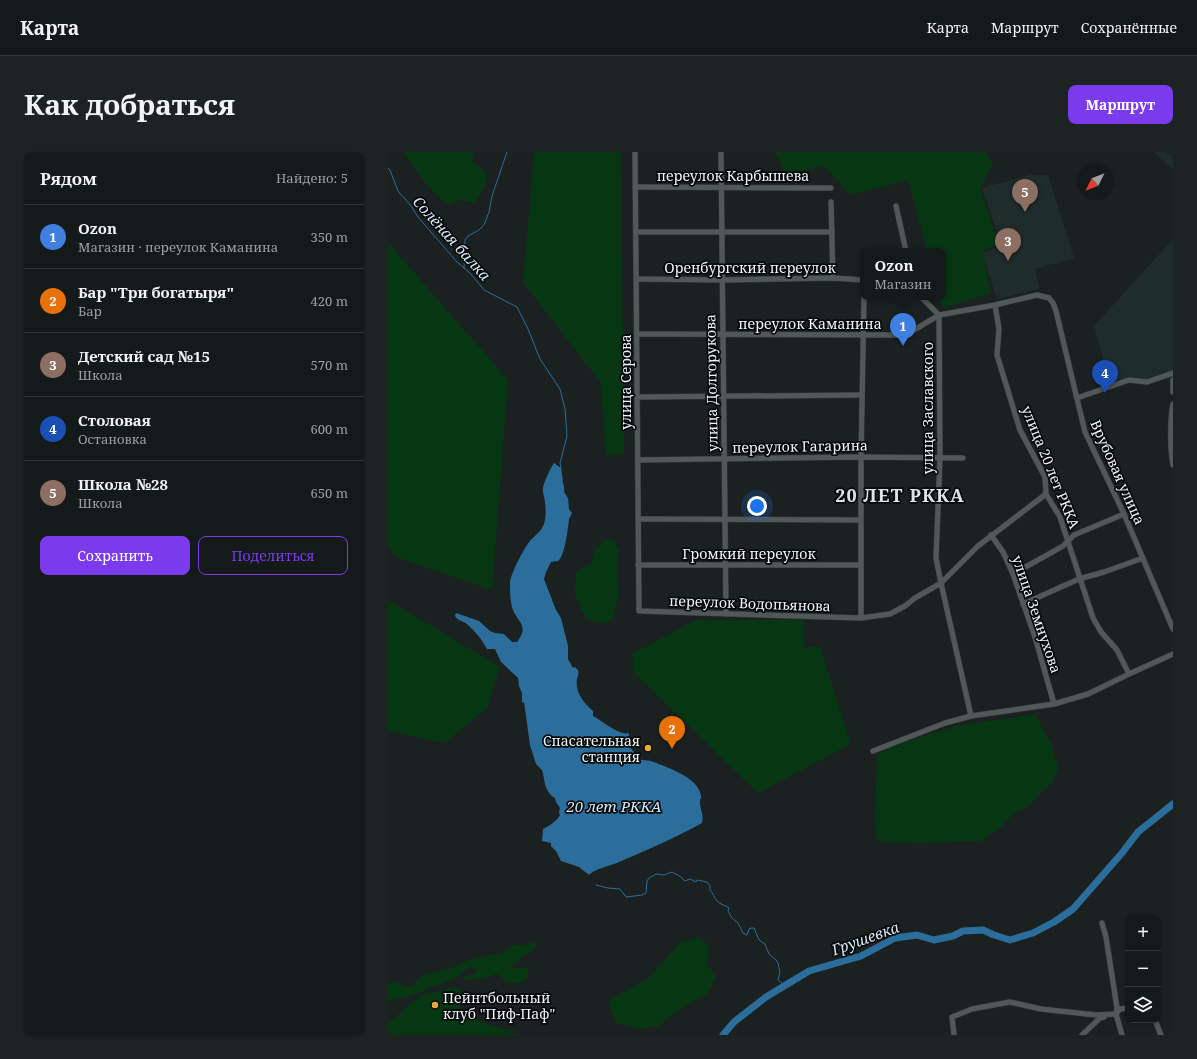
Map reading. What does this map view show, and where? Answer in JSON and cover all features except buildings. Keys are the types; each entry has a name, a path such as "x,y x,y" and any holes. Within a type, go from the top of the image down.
{"street":[{"name":"улица Серова","path":"635,152 639,612"},
{"name":"улица Долгорукова","path":"721,152 726,614"},
{"name":"переулок Карбышева","path":"636,186 831,188"},
{"path":"831,202 833,278"},
{"path":"896,206 905,248"},
{"path":"636,232 832,232"},
{"name":"Оренбургский переулок","path":"636,279 722,280 833,278 860,280"},
{"name":"переулок Каманина","path":"637,334 895,335 905,334 940,315 996,305 1037,295 1048,298"},
{"name":"Врубовая улица","path":"1048,298 1053,303 1056,311 1085,432 1124,514 1173,629"},
{"path":"861,618 861,457 864,300"},
{"path":"924,300 940,315"},
{"name":"улица 20 лет РККА","path":"996,305 999,329 997,354 1020,430 1045,476 1046,494 1060,517 1092,618 1101,632 1117,650 1129,674"},
{"name":"улица Заславского","path":"940,315 940,458 936,558 971,716"},
{"path":"1077,398 1129,380 1147,382 1173,372"},
{"path":"1173,380 1173,392"},
{"path":"637,397 862,395"},
{"path":"1173,404 1171,416 1171,455 1173,464"},
{"name":"переулок Гагарина","path":"638,460 861,457 963,458"},
{"name":"переулок Водопьянова","path":"639,612 861,618 890,614 941,583 978,546 1046,494"},
{"path":"1013,574 1063,546 1074,535 1124,514"},
{"path":"638,519 861,520"},
{"name":"улица Земнухова","path":"991,535 1003,552 1013,574 1035,637 1054,704"},
{"path":"1023,604 1079,579 1143,558"},
{"name":"Громкий переулок","path":"638,565 861,565"},
{"path":"873,751 945,723 971,716 1054,704 1088,694 1173,654"},
{"path":"1102,923 1106,938 1117,1008 1114,1014 1122,1035"},
{"path":"954,1035 952,1017 972,1009 1010,1002 1058,1011 1096,1015 1114,1014"},
{"path":"1082,1035 1100,1018 1114,1014 1120,1009 1125,1008"},
{"path":"1157,1023 1161,1035"}],"shaded area":[{"path":"1154,152 1173,152 1173,170"},
{"path":"1029,175 1048,175 1074,258 1035,269 1040,289 997,299 982,253 1002,246 982,188"},
{"path":"1173,239 1173,378 1110,382 1094,326"}],"green space":[{"path":"403,152 474,152 471,160 486,172 485,185 475,203 461,200 447,205 429,188"},
{"path":"539,152 621,152 624,454 606,456 601,383 523,282 534,154"},
{"path":"776,152 986,152 993,164 980,188 999,244 982,251 991,293 943,308 941,300 946,300 946,248 926,248 908,180 851,195 824,166 785,174"},
{"path":"388,243 508,380 492,590 396,557 388,546"},
{"path":"605,539 614,540 619,550 617,570 619,594 612,621 600,623 586,619 575,595 576,572 592,563 593,553"},
{"path":"388,600 500,667 487,708 444,743 388,731"},
{"path":"696,620 803,620 804,647 820,647 851,744 758,793 634,673 632,654"},
{"path":"1036,714 1052,745 1058,769 1054,780 1026,808 1013,814 1002,826 981,841 924,843 885,842 876,839 875,818 877,755 886,749 902,743 956,726"},
{"path":"699,937 708,945 709,953 706,964 716,976 709,992 681,1009 658,1026 638,1029 616,1023 608,1001 648,978 681,942"},
{"path":"536,943 535,948 530,953 522,956 520,960 511,966 513,968 527,968 528,977 523,982 506,983 501,976 496,974 485,978 464,980 463,977 476,973 476,970 473,968 467,968 456,978 407,997 393,999 388,1003 388,983 395,982 407,986 413,986 423,975 458,966 472,959 502,953 514,945"},
{"name":"Пейнтбольный клуб \"Пиф-Паф\"","path":"455,987 461,991 460,1014 521,1035 388,1035 388,1023 420,996"}],"water":[{"name":"20 лет РККА","path":"554,463 561,468 564,492 568,498 569,509 572,513 569,519 563,554 558,561 551,562 544,579 556,610 561,618 568,646 568,659 573,668 575,667 578,670 577,689 583,701 593,711 593,716 616,730 629,733 627,743 640,760 655,762 686,777 696,785 701,797 700,802 703,817 702,823 682,834 619,862 598,869 589,875 579,867 561,861 556,851 551,846 551,843 542,841 543,829 552,824 560,815 560,808 555,798 547,789 542,770 536,764 530,745 524,702 522,703 522,693 518,678 501,662 495,649 487,649 474,630 455,616 456,613 479,621 490,631 504,634 512,642 517,642 521,637 523,629 512,607 510,582 515,567 524,549 544,524 546,511 543,488"}],"waterway":[{"path":"464,268 465,240 468,236 479,230 484,225 507,152"},
{"name":"Солёная балка","path":"388,168 398,191 418,217 457,262 470,273 484,290 517,307 540,359 560,389 565,409 567,436 560,463 561,469"},
{"name":"Солёная балка","path":"561,472 562,479"},
{"name":"Солёная балка","path":"563,484 564,493"},
{"name":"Грушевка","path":"723,1035 734,1022 766,997 809,971 861,956 895,938 917,935 934,940 953,936 963,931 983,930 1010,940 1033,933 1054,922 1073,909 1122,853 1138,832 1173,804"},
{"name":"Солёная балка","path":"596,885 620,889 626,897 646,893 647,881 656,874 664,875 672,872 685,881 690,879 696,882 697,880 707,882 716,900 729,908 728,911 732,918 738,923 743,933 747,935 749,929 754,928 759,940 765,944 769,954 778,963 780,972 778,980 785,985"}],"place":[{"name":"Школа №28","path":"1025,212"},
{"name":"Детский сад №15","path":"1008,261"},
{"name":"Ozon","path":"903,346"},
{"name":"Столовая","path":"1105,393"},
{"name":"Спасательная станция","path":"648,748"},
{"name":"Бар \"Три богатыря\"","path":"672,749"},
{"name":"Пейнтбольный клуб \"Пиф-Паф\"","path":"435,1005"}],"district":[{"name":"20 ЛЕТ РККА","path":"900,495"}]}
